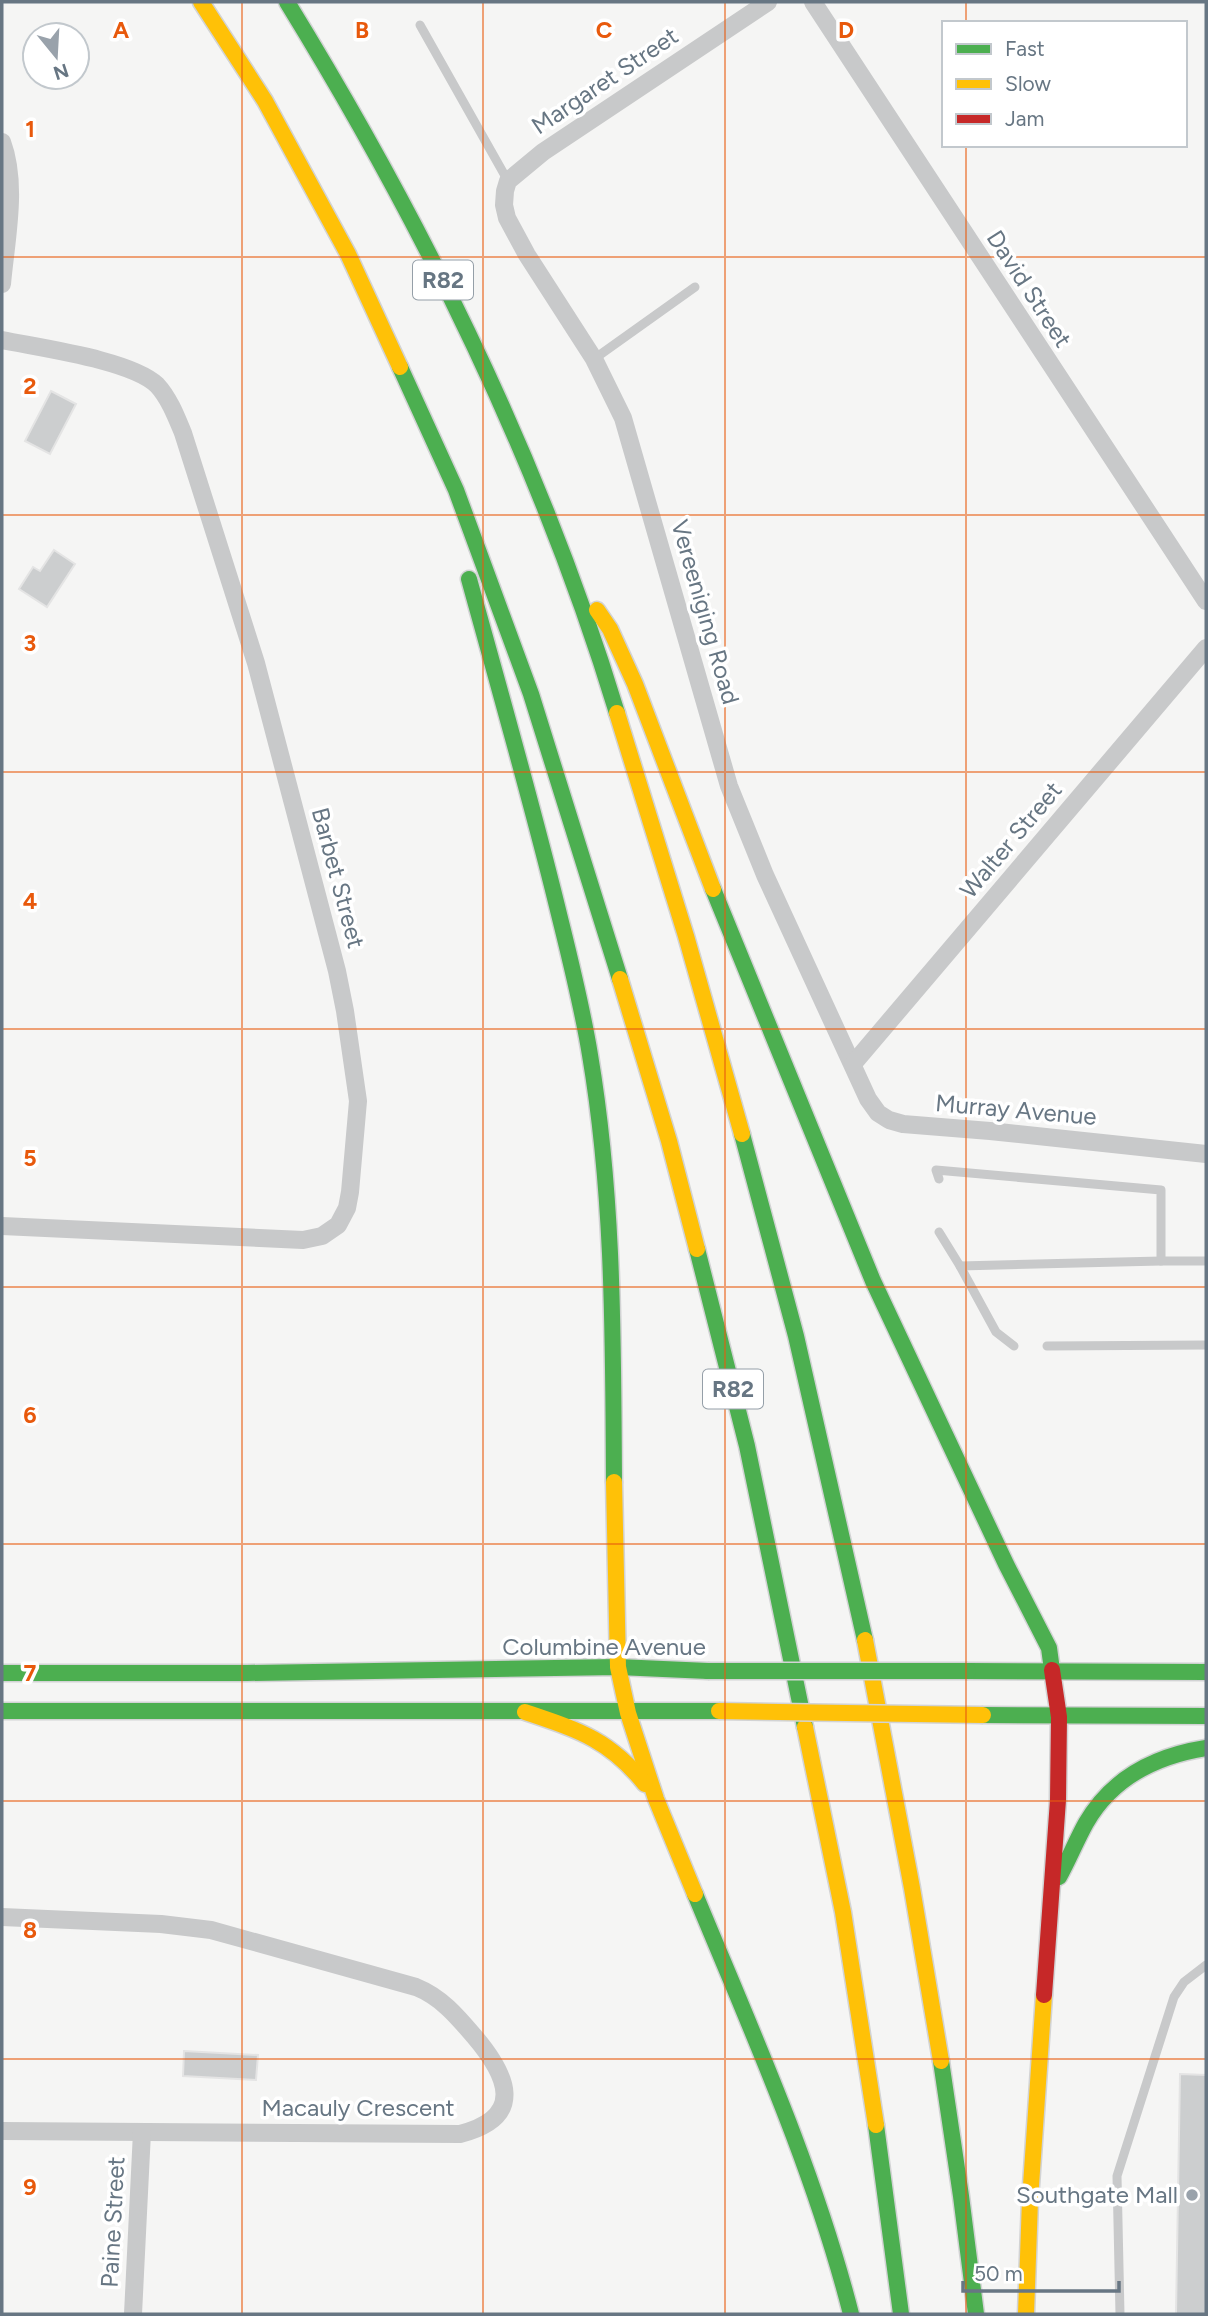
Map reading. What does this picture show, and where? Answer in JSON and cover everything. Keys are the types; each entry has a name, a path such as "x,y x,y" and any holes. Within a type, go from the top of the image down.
{"main road":[{"name":"R82","path":"201,2 265,101 348,254 456,490 530,695 580,846 668,1141 747,1446 843,1912 882,2164 901,2314"},
{"name":"R82","path":"287,2 341,87 457,306 571,573 660,850 760,1198 831,1479 909,1866 950,2119 976,2314"},
{"path":"456,490 462,546 471,590 541,840 568,951 590,1054 603,1146 613,1293 614,1554 618,1667 628,1713 656,1799 800,2150 835,2252 851,2314"},
{"path":"571,573 610,629 635,684 710,883 844,1214 1006,1564 1049,1648 1059,1717 1058,1800 1041,2074 1030,2200 1026,2314"},
{"name":"Columbine Avenue","path":"2,1673 247,1673 618,1667 708,1671 1206,1672"},
{"path":"2,1711 719,1711 1059,1717 1206,1716"},
{"path":"525,1712 608,1744 622,1756 656,1799"},
{"path":"1051,1892 1089,1817 1103,1798 1126,1776 1152,1761 1174,1753 1206,1748"}],"street":[{"name":"Margaret Street","path":"508,181 543,152 768,2"},
{"name":"David Street","path":"813,2 1206,601"},
{"path":"2,142 9,170 9,199 2,284"},
{"name":"Vereeniging Road","path":"508,181 505,198 507,218 527,255 594,359 623,418 729,786 765,875 853,1064"},
{"name":"Barbet Street","path":"2,340 122,366 143,374 158,387 170,404 186,444 256,663 337,971 358,1101 347,1208 338,1225 322,1236 290,1240 2,1226"},
{"name":"Walter Street","path":"853,1064 1206,648"},
{"name":"Murray Avenue","path":"853,1064 874,1108 889,1120 903,1124 1206,1154"},
{"name":"Macauly Crescent","path":"2,1917 161,1924 211,1930 416,1987 437,1998 453,2011 494,2062 504,2086 502,2107 497,2116 488,2124 460,2134 2,2131"},
{"name":"Paine Street","path":"133,2314 142,2132"}],"lane":[{"path":"420,25 508,181"},
{"path":"594,359 695,287"},
{"path":"939,1179 936,1170 1161,1190 1161,1261"},
{"path":"939,1232 996,1332 1014,1346"},
{"path":"960,1266 1206,1261"},
{"path":"1047,1346 1206,1345"},
{"path":"1120,2314 1117,2176 1174,1997 1184,1982 1206,1965"}],"building":[{"path":"51,391 76,404 50,454 25,441"},
{"path":"54,550 75,564 47,607 19,589 33,567 40,571"},
{"path":"184,2051 258,2055 256,2080 183,2076"},
{"name":"Southgate Mall","path":"1180,2074 1206,2075 1206,2314 1176,2314"}],"traffic: fast":[{"path":"287,2 386,172 475,347 553,527 617,713"},
{"path":"400,367 456,490 531,694 620,979"},
{"path":"469,579 547,865 590,1055 604,1162 611,1268 614,1482"},
{"path":"713,889 873,1281 1006,1564 1049,1648 1052,1670"},
{"path":"742,1134 796,1336 865,1640"},
{"path":"697,1249 747,1446 805,1727"},
{"path":"2,1673 247,1673 618,1667 708,1671"},
{"path":"708,1671 968,1671"},
{"path":"968,1671 1206,1672"},
{"path":"2,1711 719,1711"},
{"path":"983,1715 1206,1716"},
{"path":"1059,1877 1086,1823 1109,1793 1152,1763 1206,1748"},
{"path":"695,1894 760,2049 800,2154 836,2260 851,2314"},
{"path":"941,2061 976,2314"},
{"path":"876,2125 901,2314"}],"traffic: slow":[{"path":"201,2 265,101 348,254 400,367"},
{"path":"597,610 610,629 635,684 713,889"},
{"path":"617,713 686,936 742,1134"},
{"path":"620,979 669,1141 697,1249"},
{"path":"614,1482 618,1667 628,1713 656,1799 695,1894"},
{"path":"865,1640 912,1888 941,2061"},
{"path":"719,1711 983,1715"},
{"path":"525,1712 577,1731 605,1746 619,1756 645,1784"},
{"path":"805,1727 843,1912 876,2125"},
{"path":"1026,2314 1030,2200 1044,1995"}],"traffic: jam":[{"path":"1044,1995 1058,1800 1059,1717 1052,1670"}],"place":[{"name":"Southgate Mall","path":"1192,2195"}]}
